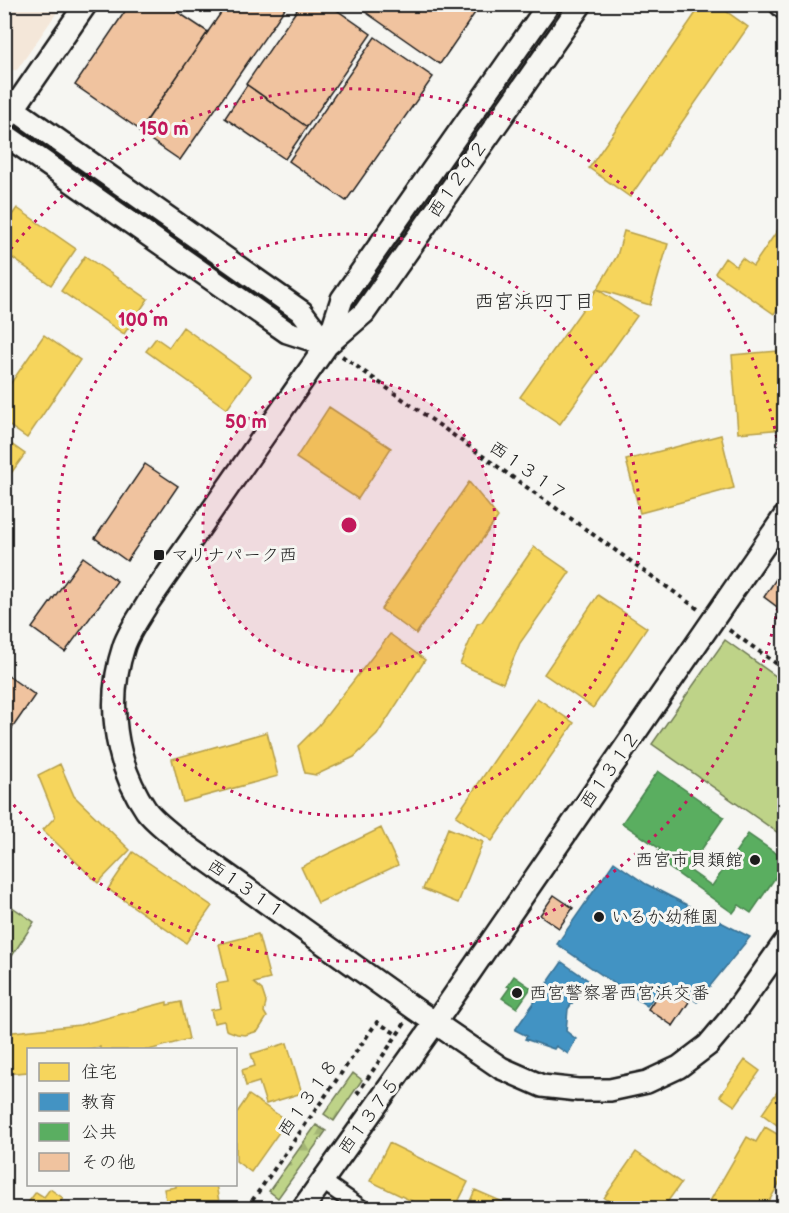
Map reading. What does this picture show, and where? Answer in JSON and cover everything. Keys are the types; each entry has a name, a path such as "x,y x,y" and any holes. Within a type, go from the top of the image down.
{"street":[{"path":"86,4 8,111 302,312 327,345"},
{"name":"西１２９２","path":"327,345 342,299 549,4"},
{"name":"西１２９２","path":"327,345 364,313 581,4"},
{"path":"780,4 784,8"},
{"path":"4,134 287,332 327,345"},
{"name":"西１３１１","path":"327,345 149,601 124,645 115,688 115,730 126,772 147,811 180,841 435,1023 501,1068 542,1086 578,1090 610,1090 647,1082 679,1068 708,1045 730,1019 784,943"},
{"name":"西１３１２","path":"435,1023 784,517"},
{"name":"西１３７５","path":"303,1209 435,1023"},
{"path":"322,1181 361,1209"}],"path":[{"name":"西１３１７","path":"327,345 784,669"},
{"name":"西１３１８","path":"247,1209 377,1022 398,1035"}],"shaded area":[{"path":"5,4 62,5 17,70 5,70"}],"green space":[{"path":"725,640 784,682 784,837 652,744"},
{"path":"5,902 34,922 5,967"},
{"path":"353,1073 362,1080 334,1121 324,1114"},
{"path":"316,1125 326,1131 278,1198 269,1191"}],"building: 住宅":[{"path":"702,4 716,4 748,27 630,197 589,168"},
{"path":"17,208 76,249 51,285 4,252 4,226"},
{"path":"784,221 784,299 774,314 715,273 725,258 736,266 742,258 753,266"},
{"path":"624,231 668,244 650,305 597,289 617,256"},
{"path":"85,256 148,299 124,334 61,291"},
{"path":"597,289 637,316 560,424 520,397"},
{"path":"183,327 251,376 227,409 146,351 156,338 169,347"},
{"path":"44,335 80,360 27,438 4,422 4,393"},
{"path":"778,351 784,429 738,433 732,355"},
{"path":"329,407 391,448 358,499 296,458"},
{"path":"721,435 734,488 640,513 626,460"},
{"path":"4,439 25,454 4,483"},
{"path":"469,482 498,517 416,634 381,609"},
{"path":"534,547 570,572 520,643 503,683 460,664 477,624 482,622"},
{"path":"598,595 647,628 593,708 544,674"},
{"path":"390,634 425,660 377,735 354,757 316,775 305,773 298,746 319,725"},
{"path":"537,698 574,723 492,841 456,816"},
{"path":"267,732 278,776 183,802 172,759"},
{"path":"60,764 74,796 130,850 98,883 43,830 55,817 38,775"},
{"path":"381,828 398,865 318,903 301,867"},
{"path":"448,828 483,842 458,903 423,889"},
{"path":"133,852 212,906 186,943 108,889"},
{"path":"258,934 270,979 254,983 262,990 266,1002 264,1012 267,1017 258,1031 245,1035 237,1034 226,1030 224,1021 214,1023 211,1010 221,1008 216,984 228,982 219,944"},
{"path":"167,1002 167,1005 181,1002 189,1039 156,1048 27,1048 27,1072 4,1074 4,1033 80,1025"},
{"path":"287,1043 302,1093 266,1104 259,1082 246,1086 242,1070 255,1066 251,1054"},
{"path":"745,1060 760,1071 735,1106 720,1096"},
{"path":"784,1082 784,1130 762,1114"},
{"path":"249,1095 287,1121 251,1172 237,1162 237,1113"},
{"path":"765,1127 784,1138 784,1175 765,1208 706,1208 747,1137 756,1142"},
{"path":"389,1143 468,1182 455,1208 426,1208 370,1181"},
{"path":"636,1152 681,1183 663,1208 620,1208 604,1198"},
{"path":"216,1186 220,1208 179,1208 178,1204 167,1205 164,1189"},
{"path":"50,1189 63,1198 57,1207 60,1208 24,1208 36,1192 44,1197"},
{"path":"475,1190 517,1208 467,1208"}],"building: 教育":[{"path":"614,862 646,884 750,937 697,1002 666,981 647,1006 557,944"},
{"path":"562,962 595,985 591,990 577,996 568,1009 566,1031 576,1039 568,1054 556,1046 554,1049 525,1039 527,1036 515,1030"}],"building: 公共":[{"path":"658,771 724,817 688,869 712,886 748,834 784,859 784,865 751,913 739,905 733,913 654,857 660,849 622,823"},
{"name":"西宮警察署西宮浜交番","path":"514,976 531,988 517,1008 502,998"}],"building: その他":[{"path":"130,4 176,4 173,9 208,32 140,130 75,85"},
{"path":"227,4 288,4 180,160 139,132"},
{"path":"301,4 328,4 371,34 307,127 246,84"},
{"path":"354,4 481,4 440,64"},
{"path":"375,37 433,77 346,201 289,161"},
{"path":"247,85 307,127 285,159 225,118"},
{"path":"145,464 178,486 127,561 95,538"},
{"path":"83,557 117,581 65,652 32,628"},
{"path":"784,567 784,612 764,597"},
{"path":"4,673 35,695 4,740"},
{"path":"554,895 573,908 559,928 540,915"},
{"path":"660,991 674,1000 678,994 689,1002 673,1026 648,1009"}],"place":[{"name":"マリナパーク西","path":"159,555"},
{"name":"西宮市貝類館","path":"755,860"},
{"name":"いるか幼稚園","path":"599,917"},
{"name":"西宮警察署西宮浜交番","path":"517,993"}],"district":[{"name":"西宮浜四丁目","path":"534,302"}]}
